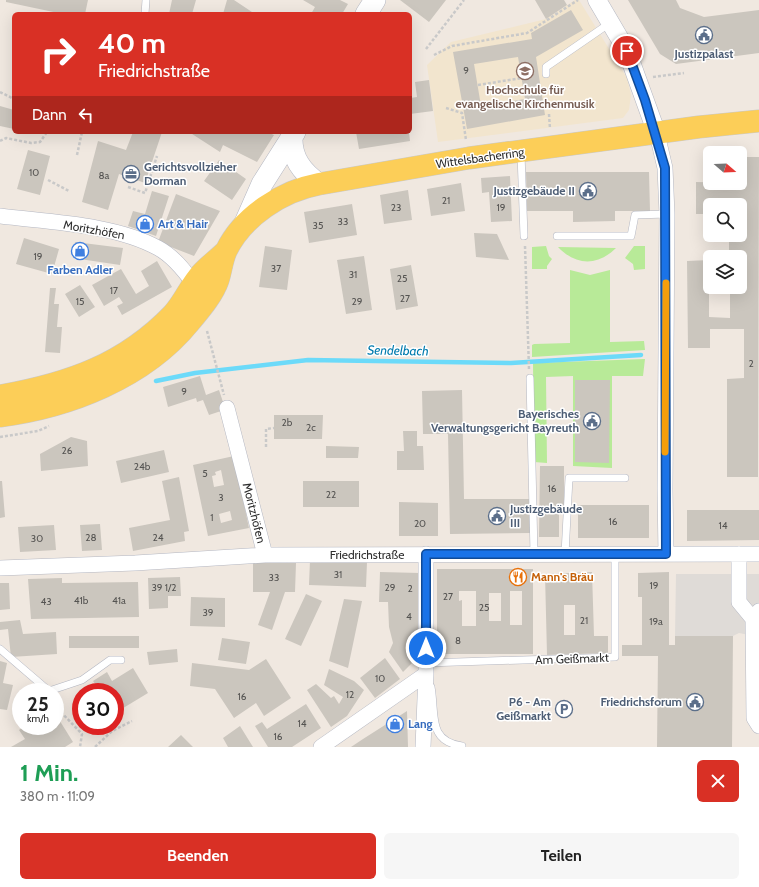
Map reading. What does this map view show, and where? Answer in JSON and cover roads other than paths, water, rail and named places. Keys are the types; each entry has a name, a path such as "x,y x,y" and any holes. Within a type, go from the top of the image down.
{"main road":[{"path":"367,12 375,0"},
{"name":"Wittelsbacherring","path":"0,396 65,382 104,365 136,344 160,326 184,300 201,274 226,251 244,225 268,205 298,189 469,158 657,134 699,127 759,121"},
{"path":"294,134 293,153 296,160 303,170 319,184"},
{"path":"244,225 262,184 294,134"},
{"name":"Wittelsbacherring","path":"0,416 38,409 72,399 115,381 150,360 189,324 202,306 217,282 226,251"}],"street":[{"path":"597,0 627,51 657,134 665,168 667,214 665,482 666,554"},
{"name":"Moritzhöfen","path":"0,216 103,229 133,237 158,248 172,257 194,284"},
{"name":"Moritzhöfen","path":"227,408 265,555"},
{"path":"423,747 426,669 426,554"},
{"path":"739,554 739,602 756,615 754,718 759,726"},
{"name":"Friedrichstraße","path":"0,568 135,563 265,555 759,554"},
{"path":"321,747 426,669"}],"lane":[{"path":"145,12 146,0"},
{"path":"546,74 546,67 610,22"},
{"path":"521,152 524,236"},
{"path":"557,236 631,236 635,215 667,214"},
{"path":"530,378 534,554"},
{"path":"565,554 569,478 625,478"},
{"name":"Am Geißmarkt","path":"426,669 615,657 615,554"},
{"path":"0,649 49,691 82,680 110,660 121,660"},
{"path":"426,669 433,698 436,731 442,740 450,744 462,746"}],"waterway":[{"name":"Sendelbach","path":"156,381 195,373 308,360 511,363 641,355"}],"place":[{"name":"Justizpalast","path":"704,35"},
{"name":"Hochschule für evangelische Kirchenmusik","path":"525,71"},
{"name":"Gerichtsvollzieher Dorman","path":"131,174"},
{"name":"Justizgebäude II","path":"588,191"},
{"name":"Art & Hair","path":"145,224"},
{"name":"Farben Adler","path":"80,251"},
{"name":"Bayerisches Verwaltungsgericht Bayreuth","path":"592,421"},
{"name":"Justizgebäude III","path":"497,516"},
{"name":"Mann's Bräu","path":"518,577"},
{"name":"Friedrichsforum","path":"695,702"},
{"name":"P6 - Am Geißmarkt","path":"564,709"},
{"name":"Lang","path":"395,724"}]}
